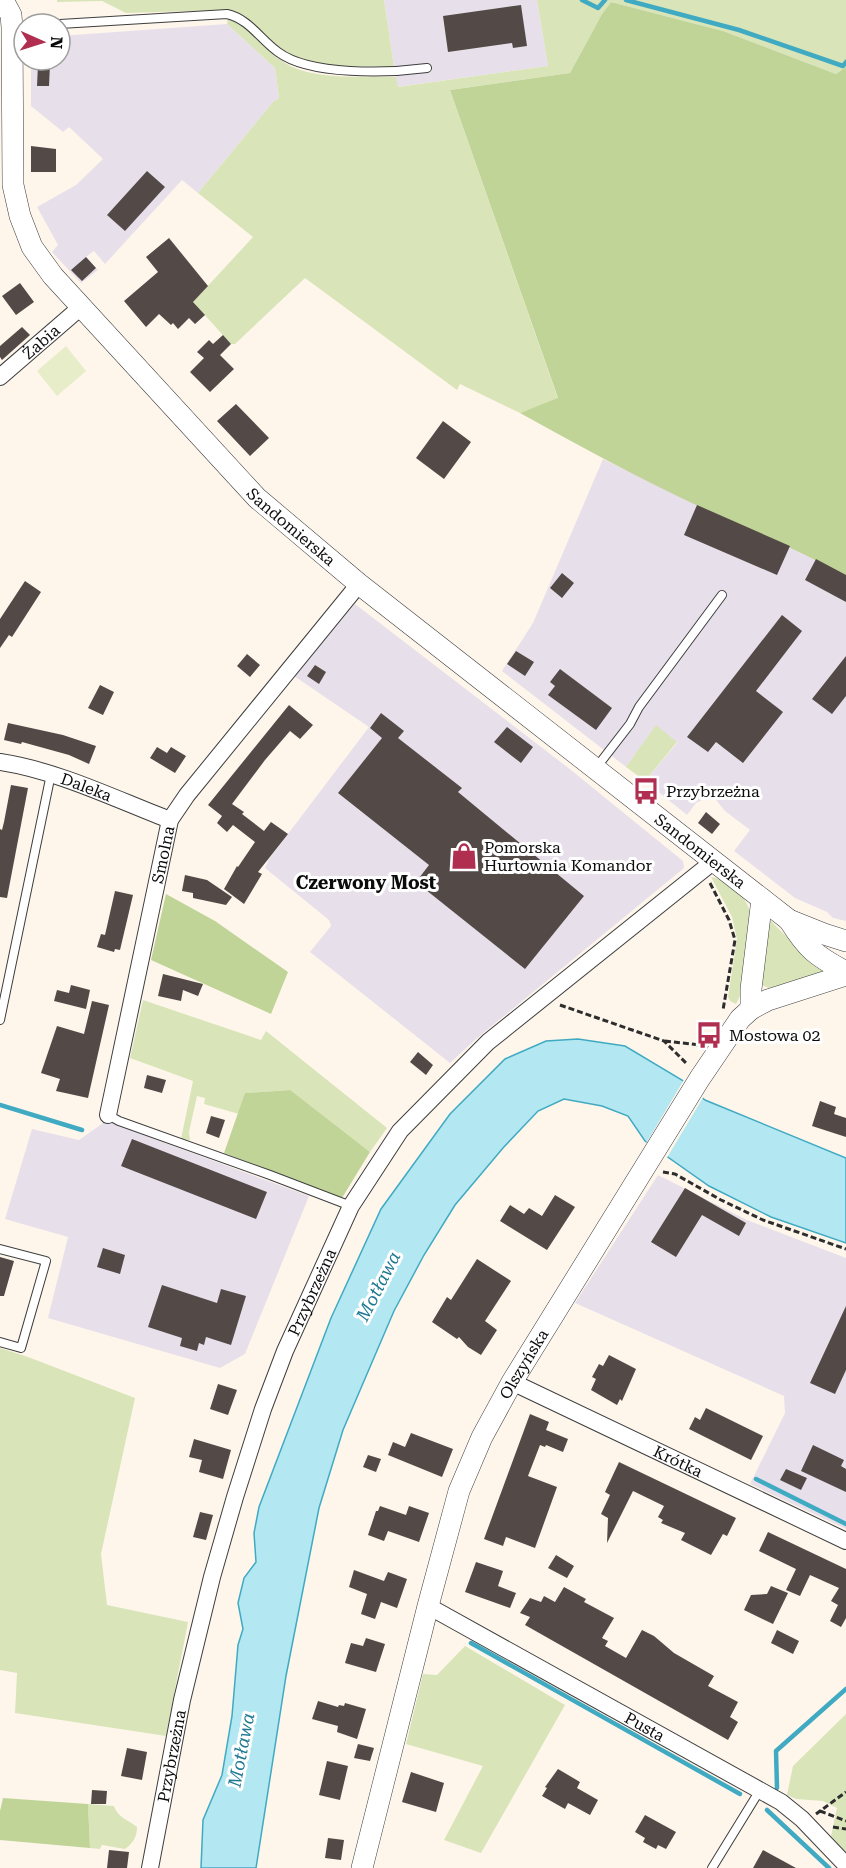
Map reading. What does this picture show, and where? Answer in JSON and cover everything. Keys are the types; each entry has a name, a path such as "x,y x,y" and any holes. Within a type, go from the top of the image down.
{"street":[{"name":"Sandomierska","path":"3,0 12,18"},
{"name":"Sandomierska","path":"15,72 7,188 32,247 53,276 257,498 359,584 596,768 708,866 762,899 789,920 846,941"},
{"name":"Żabia","path":"0,377 81,307"},
{"name":"Smolna","path":"108,1115 170,820 187,795 359,584"},
{"name":"Daleka","path":"0,762 25,766 51,774 170,820"},
{"name":"Przybrzeżna","path":"150,1868 182,1700 212,1576 235,1497 262,1409 351,1206 400,1131 488,1042 708,866"},
{"path":"762,899 751,989 751,1009 768,1000 846,974"},
{"name":"Sandomierska","path":"789,920 810,950 846,974"},
{"name":"Olszyńska","path":"362,1868 459,1491 482,1437 512,1382 650,1161 696,1075 740,1019 751,1009"},
{"name":"Krótka","path":"512,1382 846,1541"},
{"name":"Pusta","path":"428,1606 781,1802 846,1865"}],"lane":[{"path":"72,23 227,14 238,17 277,52 302,64 321,68 395,72 427,68"},
{"path":"596,768 722,595"},
{"path":"0,1020 51,774"},
{"path":"108,1115 118,1121 270,1174 351,1206"},
{"path":"0,1249 46,1261 21,1348 0,1342"},
{"path":"712,1868 760,1790"}],"path":[{"path":"708,866 735,940 723,1012"},
{"path":"582,1012 664,1041 707,1046"},
{"path":"664,1041 696,1075"},
{"path":"650,1161 662,1172 675,1174 763,1220 846,1249"},
{"path":"814,1816 846,1792"},
{"path":"820,1811 846,1821"}],"shaded area":[{"path":"384,0 537,0 548,66 397,87"},
{"path":"227,24 275,68 279,98 273,102 198,193 182,180 105,264 94,251 86,257 98,270 81,283 52,252 58,245 37,207 76,185 103,159 69,127 63,132 31,106 31,72 72,72 72,35"},
{"path":"603,459 697,505 790,546 846,576 846,921 833,918 827,912 795,898 734,851 750,830 725,811 712,795 696,803 687,815 645,781 677,743 656,726 626,767 502,671 533,623"},
{"path":"355,604 571,770 683,861 684,868 450,1063 310,952 331,926 329,920 265,868 269,859 369,727 294,676"},
{"path":"106,1121 309,1196 245,1354 220,1368 48,1318 68,1237 5,1219 32,1129 79,1140"},
{"path":"658,1175 747,1220 846,1258 846,1529 750,1484 785,1413 784,1396 575,1303"}],"green space":[{"path":"57,0 384,0 394,67 337,65 309,61 284,50 244,17 228,10 126,13 102,1 57,2"},
{"path":"537,0 846,0 846,67 836,74 723,31 611,2 570,73 450,90 558,399 520,413 460,384 457,390 305,278 235,344 231,344 193,302 253,237 198,193 273,102 279,98 275,68 227,24 228,17 244,27 275,56 294,67 321,75 396,77 398,87 548,66"},
{"path":"611,2 723,31 836,74 846,67 846,576 651,483 520,413 558,398 450,90 570,73"},
{"path":"66,346 86,371 57,396 37,371"},
{"path":"656,725 677,742 645,781 626,767"},
{"path":"711,877 722,880 740,894 746,902 751,917 745,980 736,1004 728,997 737,939 732,917"},
{"path":"166,894 215,921 288,972 271,1014 151,960"},
{"path":"771,921 803,953 827,968 826,974 769,988 760,984 768,925"},
{"path":"143,1000 261,1040 266,1031 387,1128 370,1152 289,1090 245,1093 239,1114 204,1104 205,1098 197,1096 189,1132 190,1140 181,1139 193,1081 130,1058"},
{"path":"290,1090 370,1152 342,1198 224,1153 245,1093"},
{"path":"0,1348 135,1398 101,1554 107,1605 188,1622 166,1736 15,1713 17,1673 0,1670"},
{"path":"465,1646 565,1705 481,1853 444,1840 483,1766 406,1744 423,1674 437,1675"},
{"path":"846,1714 846,1852 831,1836 837,1808 823,1801 796,1799 787,1795 793,1766"},
{"path":"3,1798 88,1804 90,1848 0,1840 0,1811"},
{"path":"88,1804 114,1806 120,1816 137,1827 135,1837 125,1849 102,1845 100,1849 90,1848"}],"water":[{"name":"Motława","path":"578,1039 625,1046 682,1080 705,1100 846,1158 846,1243 771,1217 709,1186 645,1141 628,1116 602,1106 564,1099 538,1111 455,1205 424,1255 394,1311 343,1430 319,1508 286,1676 256,1868 201,1868 203,1820 222,1775 232,1716 238,1645 243,1629 238,1603 244,1578 256,1562 254,1533 259,1507 331,1318 381,1209 450,1114 505,1059 546,1041"}],"pier":[{"path":"685,1078 704,1096 665,1161 645,1145"}],"building":[{"path":"521,5 527,46 513,48 512,43 448,52 443,16"},
{"path":"38,72 50,72 49,86 37,86"},
{"path":"31,146 56,149 56,172 31,172"},
{"path":"147,171 165,187 125,231 107,215"},
{"path":"169,238 208,286 193,302 205,315 195,324 189,318 178,329 159,314 146,327 124,301 158,272 146,257"},
{"path":"86,257 96,268 82,281 71,270"},
{"path":"20,283 34,302 16,315 2,296"},
{"path":"22,327 30,335 2,360 0,346"},
{"path":"223,335 231,344 220,355 234,369 210,392 190,372 204,358 197,352 209,340 213,344"},
{"path":"236,404 269,438 250,456 217,421"},
{"path":"443,421 471,442 444,479 416,458"},
{"path":"697,505 790,546 777,575 684,535"},
{"path":"816,559 846,575 846,602 805,580"},
{"path":"562,573 574,583 562,598 550,588"},
{"path":"25,581 41,592 12,637 9,635 0,648 0,619"},
{"path":"782,615 802,631 756,691 783,712 743,763 716,742 708,752 687,737"},
{"path":"516,651 534,662 525,676 507,664"},
{"path":"247,654 260,665 250,677 237,666"},
{"path":"846,656 846,696 832,714 812,699"},
{"path":"315,665 326,672 319,684 307,676"},
{"path":"560,669 612,708 596,730 548,695 555,686 550,682"},
{"path":"100,685 114,692 103,715 88,708"},
{"path":"289,705 313,725 300,739 290,731 232,804 264,831 271,822 288,834 258,872 262,874 244,904 224,889 237,866 255,842 233,825 227,832 217,823 222,816 208,805"},
{"path":"381,713 404,731 398,738 462,788 458,792 584,896 525,969 416,882 429,865 338,793 382,738 370,728"},
{"path":"8,723 63,735 96,746 89,764 69,755 22,742 21,744 4,740"},
{"path":"507,727 533,747 521,763 494,742"},
{"path":"157,747 167,753 171,747 186,756 175,773 150,758"},
{"path":"11,785 28,788 7,898 0,897 0,829 2,830"},
{"path":"706,812 720,824 712,834 698,823"},
{"path":"185,875 207,880 232,897 226,905 193,898 193,893 182,891"},
{"path":"115,891 133,895 120,950 115,949 114,952 97,947 101,934 105,935"},
{"path":"163,974 203,984 198,996 183,990 181,1001 158,996"},
{"path":"71,985 90,990 86,1009 54,1001 57,990 69,993"},
{"path":"92,1001 109,1005 88,1098 56,1091 60,1079 41,1073 57,1026 84,1034"},
{"path":"418,1052 433,1065 426,1075 410,1062"},
{"path":"147,1075 166,1080 162,1093 144,1088"},
{"path":"820,1101 836,1107 834,1114 846,1118 846,1137 812,1126"},
{"path":"211,1116 225,1120 219,1138 206,1133"},
{"path":"132,1139 267,1192 256,1219 121,1166"},
{"path":"685,1188 746,1223 739,1236 702,1215 676,1257 651,1242"},
{"path":"555,1195 575,1207 547,1250 500,1221 510,1205 524,1214 529,1208 542,1216"},
{"path":"103,1248 125,1255 120,1274 97,1267"},
{"path":"0,1257 14,1261 4,1296 0,1296"},
{"path":"477,1259 511,1281 485,1321 497,1330 481,1355 468,1347 459,1337 457,1339 432,1322 447,1297 451,1300"},
{"path":"162,1285 217,1303 221,1289 246,1296 231,1345 206,1337 204,1345 199,1343 197,1351 180,1346 182,1338 148,1327"},
{"path":"846,1306 846,1370 835,1394 810,1383"},
{"path":"609,1355 636,1369 622,1401 620,1399 617,1405 591,1390 596,1379 592,1377 599,1364 603,1366"},
{"path":"218,1384 237,1390 228,1415 210,1409"},
{"path":"706,1408 763,1436 751,1460 689,1429 695,1417 700,1420"},
{"path":"530,1414 549,1422 546,1430 568,1439 563,1452 540,1445 528,1476 557,1487 535,1548 506,1537 503,1546 484,1539"},
{"path":"411,1433 453,1449 442,1477 388,1455 393,1442 405,1447"},
{"path":"194,1439 231,1450 223,1479 199,1472 202,1460 189,1457"},
{"path":"813,1445 844,1460 841,1466 846,1469 846,1492 801,1471"},
{"path":"368,1455 381,1459 376,1472 363,1467"},
{"path":"619,1462 736,1518 727,1536 723,1534 711,1555 681,1540 685,1533 661,1523 663,1520 658,1517 664,1506 633,1491 607,1543 608,1518 601,1514 610,1495 605,1492"},
{"path":"786,1469 807,1478 801,1490 780,1480"},
{"path":"380,1506 406,1515 409,1506 429,1513 419,1542 388,1531 384,1541 368,1535"},
{"path":"200,1512 213,1515 206,1540 193,1537"},
{"path":"768,1532 846,1569 846,1618 841,1627 830,1621 838,1605 831,1601 839,1588 810,1575 800,1596 786,1590 796,1569 759,1551"},
{"path":"556,1555 574,1566 567,1578 548,1568"},
{"path":"476,1562 503,1571 498,1586 516,1593 510,1608 465,1592"},
{"path":"354,1570 384,1581 388,1572 407,1579 397,1608 381,1602 375,1619 361,1614 367,1594 349,1587"},
{"path":"771,1586 788,1593 773,1624 744,1610 751,1595 767,1594"},
{"path":"564,1587 586,1599 584,1602 614,1618 602,1638 608,1641 605,1646 626,1658 642,1630 654,1636 674,1653 714,1676 708,1686 738,1702 730,1717 738,1722 728,1740 525,1625 530,1617 520,1613 530,1598 541,1602 544,1596 555,1602"},
{"path":"777,1630 799,1641 793,1654 771,1643"},
{"path":"366,1638 385,1644 376,1672 345,1663 351,1643 363,1646"},
{"path":"318,1701 338,1707 339,1705 344,1706 345,1703 366,1709 357,1739 337,1732 338,1726 312,1719"},
{"path":"358,1744 374,1748 370,1761 354,1758"},
{"path":"127,1748 147,1752 142,1780 121,1776"},
{"path":"327,1761 348,1766 340,1800 319,1795"},
{"path":"558,1769 580,1782 577,1788 598,1800 590,1815 568,1803 565,1809 542,1796 547,1788 545,1787"},
{"path":"411,1772 444,1783 436,1812 402,1802"},
{"path":"92,1790 107,1791 106,1804 91,1804"},
{"path":"645,1815 676,1832 666,1849 658,1845 656,1849 643,1842 645,1838 635,1832"},
{"path":"328,1838 344,1840 341,1860 325,1858"},
{"path":"109,1850 129,1852 127,1868 107,1868"},
{"path":"763,1850 796,1868 753,1868"}],"waterway":[{"path":"582,0 598,8 605,0"},
{"path":"626,0 739,30 843,66 846,62"},
{"path":"0,1105 82,1130"},
{"path":"756,1479 846,1524"},
{"path":"471,1643 740,1794"},
{"path":"777,1788 776,1751 846,1689"},
{"path":"767,1810 829,1868"}],"place":[{"name":"Przybrzeżna","path":"646,791"},
{"name":"Pomorska Hurtownia Komandor","path":"464,856"},
{"name":"Mostowa 02","path":"709,1035"}],"district":[{"name":"Czerwony Most","path":"366,882"}]}
